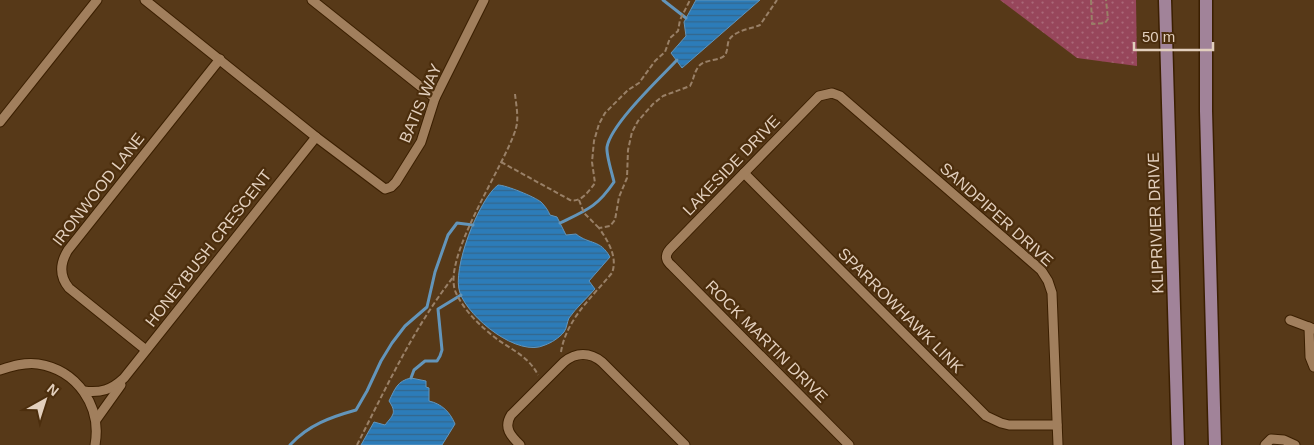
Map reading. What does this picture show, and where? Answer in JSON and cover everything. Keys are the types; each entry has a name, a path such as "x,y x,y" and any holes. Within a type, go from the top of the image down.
{"main road":[{"name":"KLIPRIVIER DRIVE","path":"1165,0 1178,445"},
{"path":"1206,0 1206,111 1215,445"}],"street":[{"path":"0,122 97,0"},
{"path":"145,0 316,137"},
{"path":"312,0 435,98"},
{"name":"BATIS WAY","path":"316,137 382,188 386,189 396,182 421,142 435,98 484,0"},
{"name":"IRONWOOD LANE","path":"146,350 69,288 62,275 62,262 68,250 220,59"},
{"name":"SANDPIPER DRIVE","path":"819,96 832,93 840,96 1044,273 1052,293 1058,445"},
{"name":"LAKESIDE DRIVE","path":"666,256 670,249 819,96"},
{"name":"HONEYBUSH CRESCENT","path":"84,391 97,392 107,390 116,386 124,378 316,137"},
{"name":"SPARROWHAWK LINK","path":"744,173 986,416 1009,425 1057,425"},
{"name":"ROCK MARTIN DRIVE","path":"666,256 667,261 849,445"},
{"path":"1290,320 1312,328 1310,357 1314,367"},
{"path":"520,445 508,432 508,419 562,364 569,358 580,354 598,358 685,445"},
{"path":"0,370 17,364 36,363 54,368 71,378 84,391 91,405 96,420 94,445"},
{"name":"HONEYBUSH CRESCENT","path":"96,420 124,378"},
{"path":"1266,445 1271,440 1278,439 1295,445"}],"path":[{"path":"501,162 570,200 575,202 579,200 595,182 592,162 594,141 599,124 605,113 628,90 639,83 655,61 665,52 670,38 678,31 680,20 690,0"},
{"path":"599,228 610,226 618,211 620,197 627,178 628,150 632,132 638,121 663,96 690,86 695,72 701,65 726,54 729,39 735,34 760,25 777,0"},
{"path":"1090,0 1092,24 1105,23 1108,19 1106,0"},
{"path":"516,94 516,126 501,162 475,212 459,253 454,276 455,290 462,304 475,319 494,336 528,360 542,383"},
{"path":"562,364 563,344 571,323 612,273 614,268 608,242 599,228 584,214 579,200"},
{"path":"357,445 409,346 438,296 454,276"}],"shaded area":[{"path":"1000,0 1136,0 1137,66 1077,58"}],"water":[{"path":"696,0 760,0 682,68 671,53 686,36 684,22"},
{"path":"498,185 514,189 538,200 550,215 557,217 566,235 576,234 599,245 610,257 589,281 595,289 569,318 564,332 555,340 534,348 509,341 496,333 473,314 460,293 458,282 459,268 468,236 483,205"},
{"path":"411,378 426,381 426,387 429,388 429,401 445,409 455,424 442,445 361,445 374,422 385,425 390,419 393,411 389,401 393,393 399,383"}],"waterway":[{"path":"663,0 686,18"},
{"path":"560,223 597,203 614,182 607,150 610,137 626,114 677,60"},
{"path":"290,445 312,427 356,410 392,343 405,326 427,307 435,272 448,235 457,223 473,225"},
{"path":"411,378 414,370 425,361 437,361 442,350 438,309 461,295"}]}
